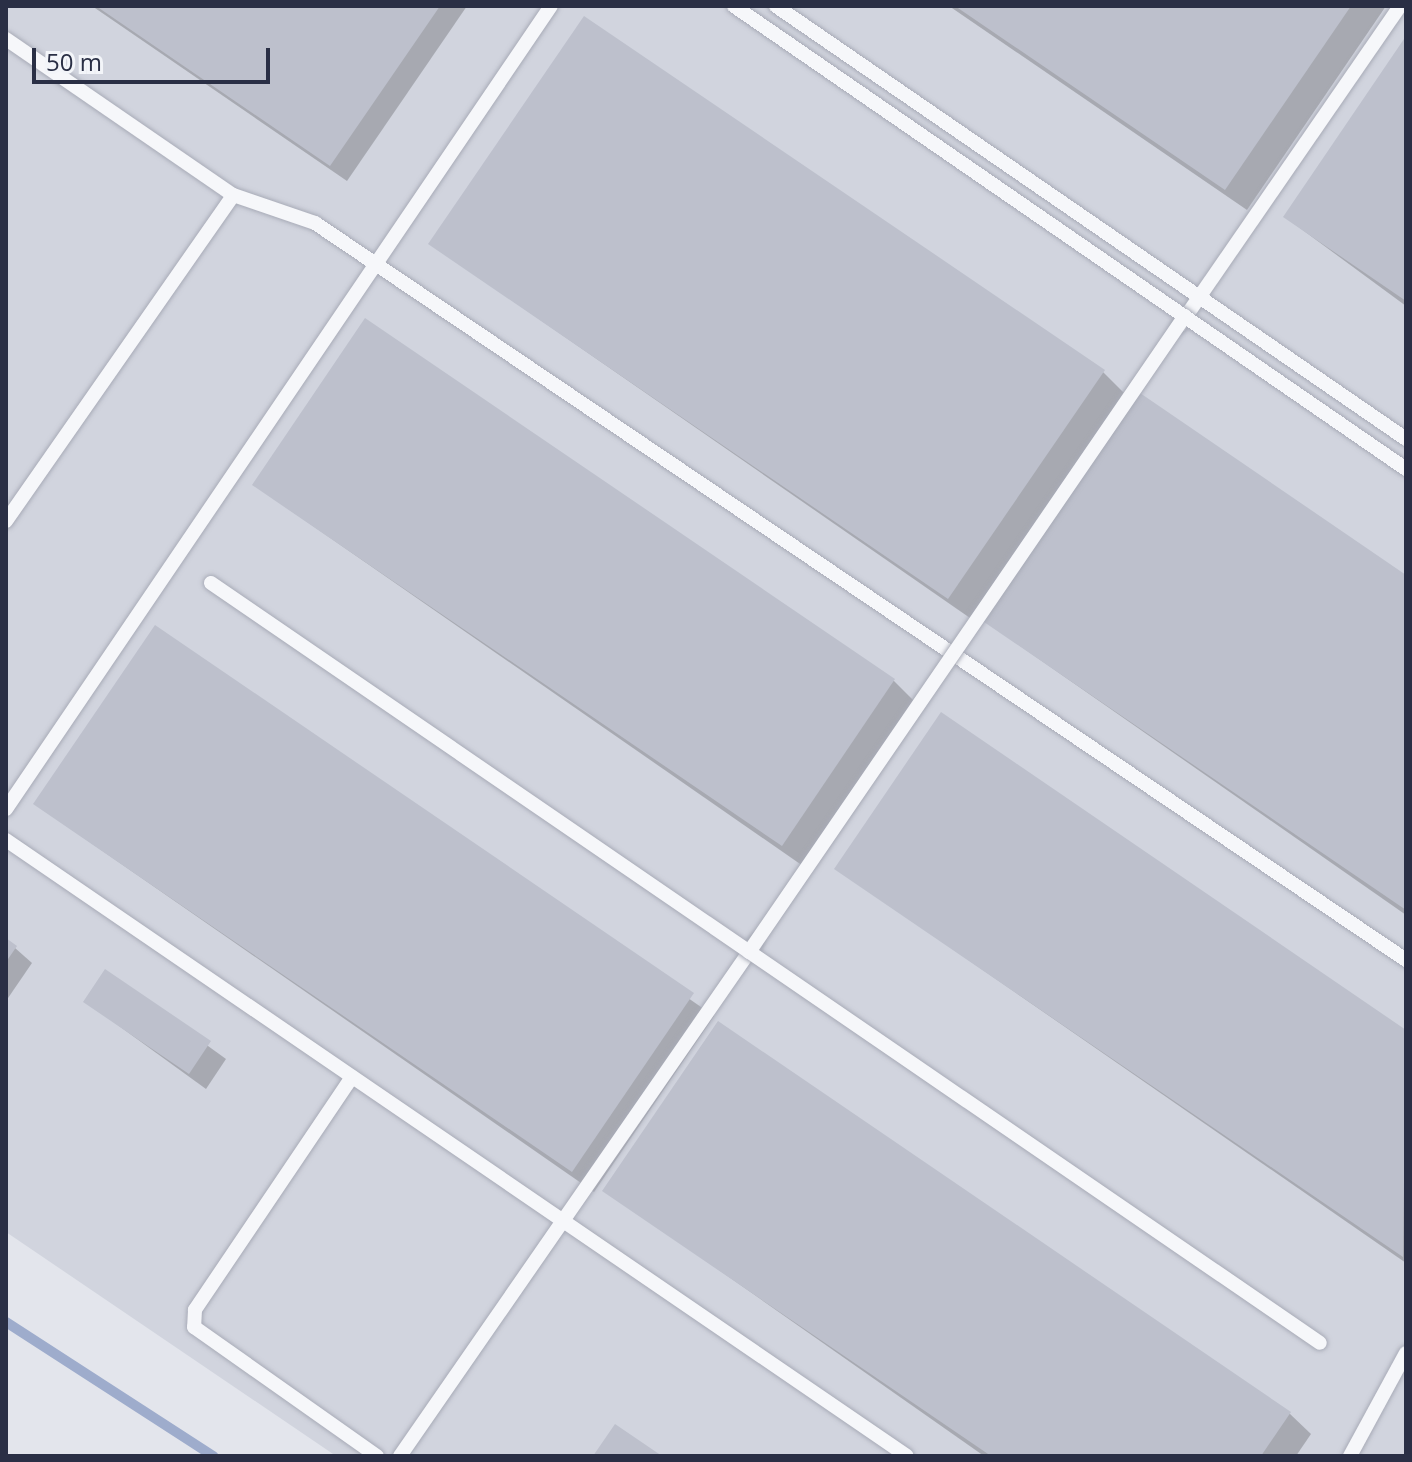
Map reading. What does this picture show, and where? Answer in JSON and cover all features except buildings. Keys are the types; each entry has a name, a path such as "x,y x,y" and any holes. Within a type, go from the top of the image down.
{"lane":[{"path":"6,809 551,6"},
{"path":"734,6 1406,469"},
{"path":"776,6 1406,439"},
{"path":"400,1456 1400,6"},
{"path":"9,47 233,195 315,223 1406,960"},
{"path":"6,521 233,195"},
{"path":"776,913 1185,316"},
{"path":"211,583 1320,1343"},
{"path":"6,840 907,1456"},
{"path":"352,1077 195,1310 194,1327 377,1456"},
{"path":"1350,1456 1406,1353"}],"shaded area":[{"path":"6,6 1406,6 1406,1456 336,1456 6,1232"}],"waterway":[{"path":"6,1322 213,1456"}]}
